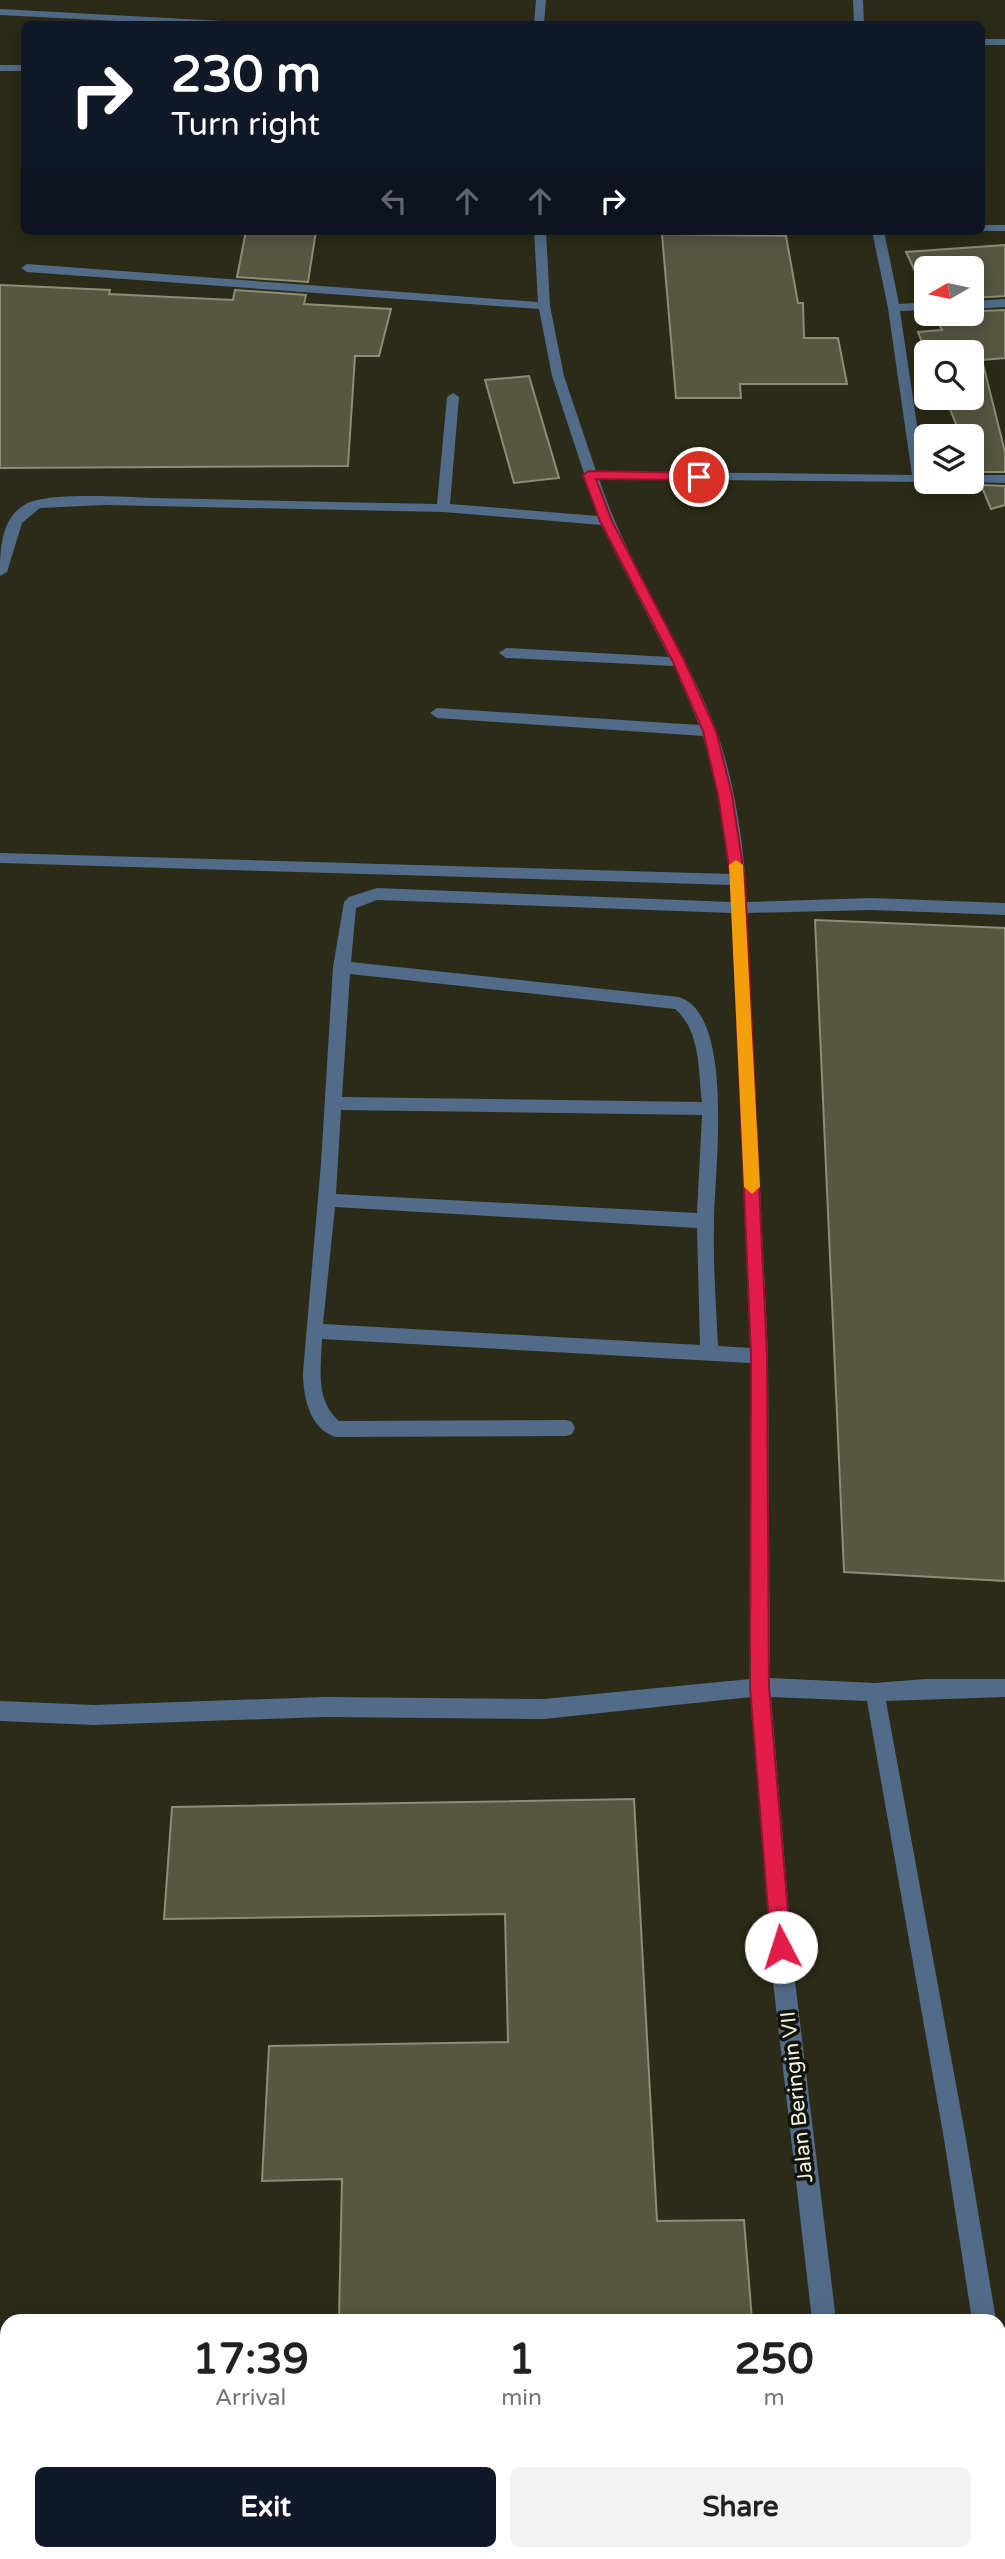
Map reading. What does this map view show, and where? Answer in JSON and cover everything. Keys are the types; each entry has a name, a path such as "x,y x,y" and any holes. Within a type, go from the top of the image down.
{"street":[{"path":"539,21 541,0"},
{"path":"858,0 859,21"},
{"path":"0,12 62,20 102,21"},
{"path":"985,42 1005,42"},
{"path":"0,68 21,68"},
{"path":"985,228 1005,228"},
{"name":"Jalan Beringin VII","path":"540,235 544,306 558,376 606,521 679,662 709,731 725,795 738,880 759,1356 760,1687 783,1973 823,2314"},
{"path":"879,235 914,430"},
{"path":"27,268 544,306"},
{"path":"984,304 1005,303"},
{"path":"894,308 914,307"},
{"path":"443,508 453,397"},
{"path":"589,475 914,479"},
{"path":"984,479 1005,479"},
{"path":"0,572 18,515 27,507 38,504 106,501 443,508 606,521"},
{"path":"506,653 679,662"},
{"path":"438,713 709,731"},
{"path":"0,858 738,880"},
{"path":"566,1428 335,1429 314,1405 313,1331 327,1200 335,1103 341,967 349,906 354,901 377,894 740,908 871,904 1005,909"},
{"path":"341,967 679,1003 691,1012 699,1025 710,1109 705,1221 709,1353"},
{"path":"335,1103 710,1109"},
{"path":"327,1200 705,1221"},
{"path":"313,1331 759,1356"},
{"path":"0,1711 94,1715 324,1707 544,1709 760,1687 875,1692 925,1688 1005,1688"},
{"path":"875,1692 953,2125 983,2314"}],"building":[{"path":"245,235 315,235 308,282 237,277"},
{"path":"662,235 786,236 798,303 803,303 804,338 838,338 847,384 740,384 741,398 676,398"},
{"path":"1005,245 1005,296 984,297 984,256 914,256 914,269 906,252"},
{"path":"0,285 233,300 235,290 306,295 304,304 391,309 379,356 355,356 348,466 0,468"},
{"path":"1005,310 1005,358 984,360 984,340 921,340 918,332 942,330 940,326 984,326 984,311"},
{"path":"984,368 1005,452 1005,472 984,472 984,424 956,424 950,410 984,410"},
{"path":"529,376 559,478 514,483 485,380"},
{"path":"984,485 1005,486 1005,505 991,509"},
{"path":"815,920 1005,928 1005,1581 844,1572"},
{"path":"634,1799 657,2221 744,2220 752,2314 339,2314 342,2179 262,2181 269,2046 508,2042 505,1914 164,1919 172,1807"}],"slow traffic":[{"path":"736,865 752,1187"}],"route":[{"path":"699,477 589,475 606,521 679,662 709,731 725,795 738,880 759,1356 760,1687 781,1947"}]}
